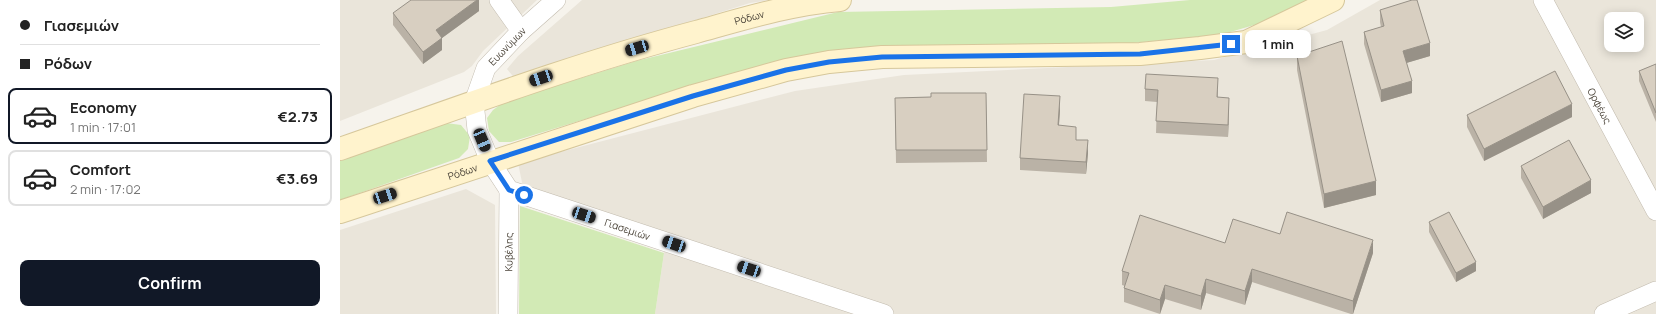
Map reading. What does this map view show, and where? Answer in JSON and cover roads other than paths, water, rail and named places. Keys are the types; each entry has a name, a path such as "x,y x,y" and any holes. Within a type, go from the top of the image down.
{"street":[{"path":"499,0 521,31"},
{"name":"Ευωνύμων","path":"474,102 486,68 521,31 556,0"},
{"name":"Ρόδων","path":"340,148 568,69 664,40 815,2 840,0"},
{"name":"Ρόδων","path":"340,212 490,161 693,96 786,70 829,62 882,57 1140,54 1200,48 1246,42 1333,0"},
{"name":"Ορφέως","path":"1543,0 1656,211"},
{"path":"474,102 477,130 490,161 509,190"},
{"name":"Κυβέλης","path":"508,314 509,190"},
{"name":"Γιασεμιών","path":"509,190 884,314"},
{"path":"1604,314 1656,291"}]}
